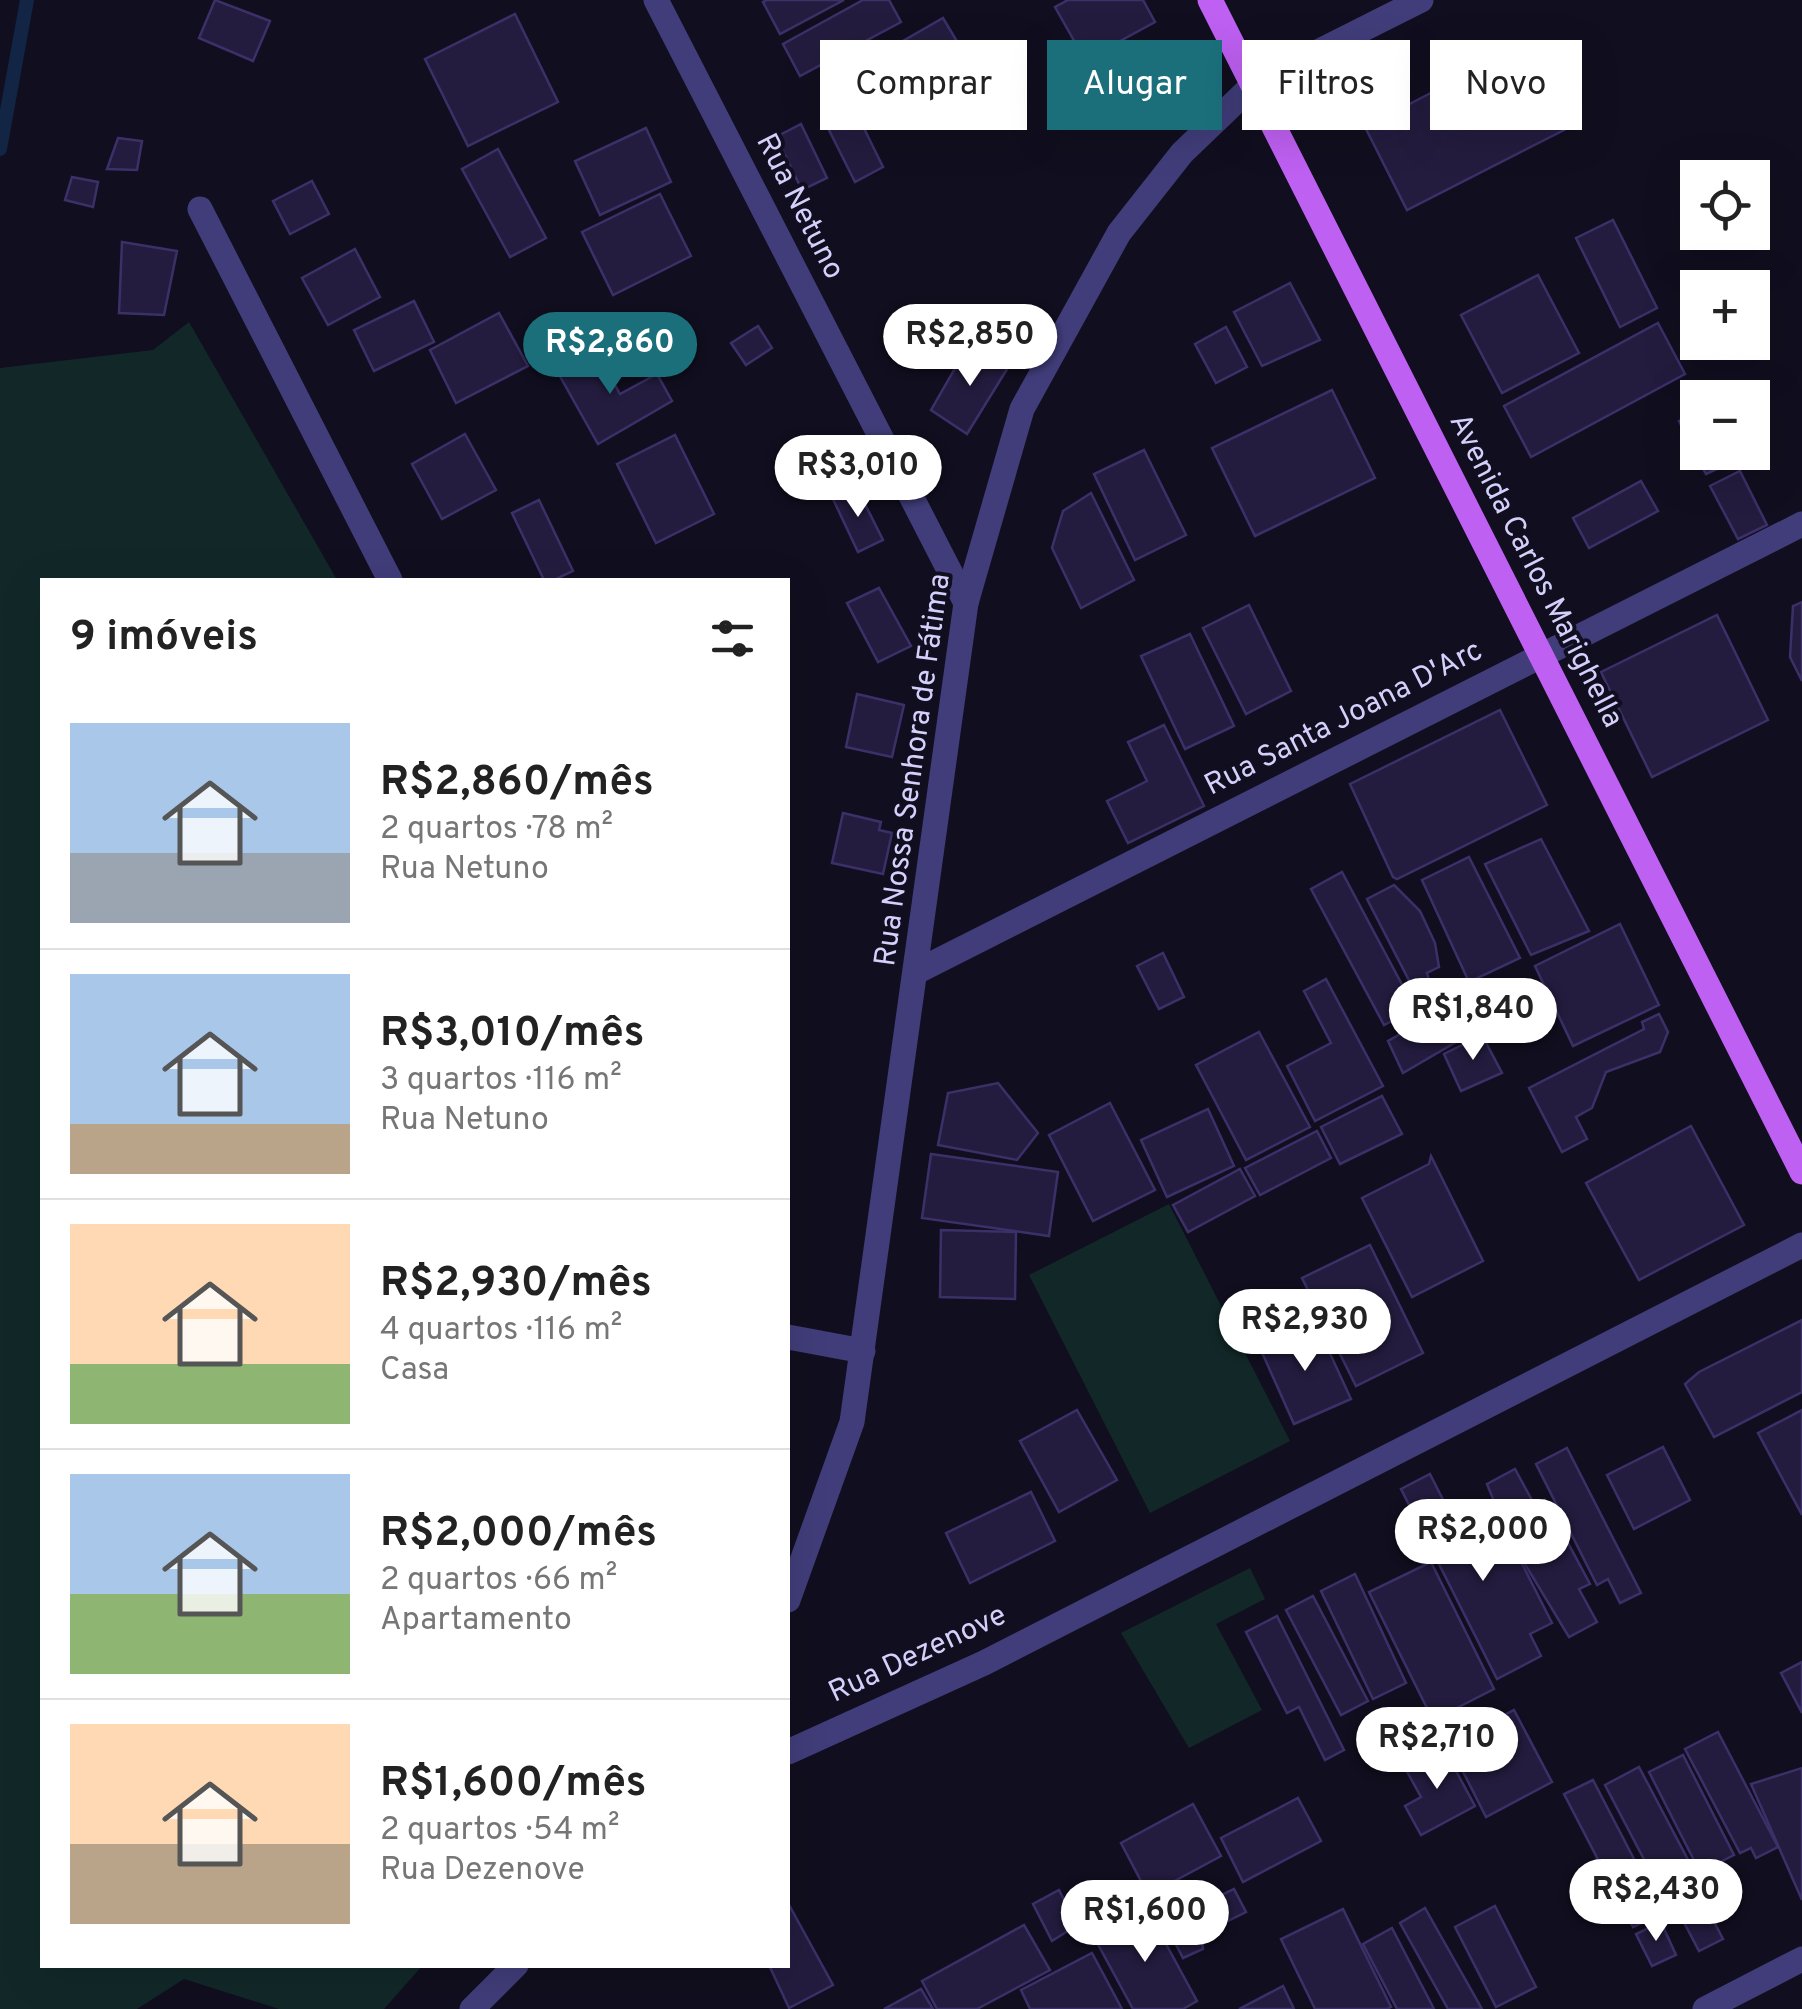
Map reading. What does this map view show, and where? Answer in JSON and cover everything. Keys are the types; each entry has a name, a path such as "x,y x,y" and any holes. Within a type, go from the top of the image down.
{"main road":[{"name":"Avenida Carlos Marighella","path":"1210,0 1242,61"},
{"name":"Avenida Carlos Marighella","path":"1277,130 1802,1172"}],"street":[{"name":"Rua Netuno","path":"656,0 966,603"},
{"name":"Rua Nossa Senhora de Fátima","path":"1341,40 1421,0"},
{"name":"Rua Nossa Senhora de Fátima","path":"790,1594 852,1422 966,603 1022,410 1119,232 1182,153 1242,96"},
{"path":"200,208 389,578"},
{"name":"Rua Santa Joana D'Arc","path":"916,972 1802,524"},
{"name":"Rua Dezenove","path":"790,1751 984,1663 1802,1245"},
{"path":"790,1337 862,1351"},
{"path":"1704,2009 1802,1959"},
{"path":"472,2009 513,1968"}],"green space":[{"path":"189,322 336,578 40,578 40,1968 420,1968 384,2009 279,2009 184,1979 137,2009 0,2009 0,368 153,350"},
{"path":"1169,1204 1290,1441 1150,1513 1029,1275"},
{"path":"1250,1568 1265,1599 1216,1624 1262,1710 1189,1748 1121,1633"}],"building":[{"path":"215,0 270,21 253,61 199,38"},
{"path":"844,0 780,34 763,2"},
{"path":"863,0 889,0 901,22 867,40 820,40 820,65 800,76 783,44"},
{"path":"1068,0 1143,0 1155,22 1122,40 1074,40 1055,7"},
{"path":"515,14 558,102 468,146 425,59"},
{"path":"943,18 956,40 905,40"},
{"path":"1430,93 1430,130 1564,130 1407,210 1367,130 1410,130 1410,104"},
{"path":"801,124 827,178 802,190 776,137"},
{"path":"646,128 671,182 600,215 575,161"},
{"path":"829,130 865,130 883,167 855,182"},
{"path":"118,138 142,141 137,170 107,169"},
{"path":"498,149 546,238 510,257 462,169"},
{"path":"72,177 98,182 93,207 65,200"},
{"path":"312,181 329,214 290,234 273,201"},
{"path":"660,194 691,256 613,295 582,232"},
{"path":"1613,220 1657,308 1620,327 1576,238"},
{"path":"122,242 177,251 164,315 119,313"},
{"path":"355,249 380,297 328,325 302,278"},
{"path":"1538,275 1579,353 1502,393 1461,315"},
{"path":"1290,283 1320,340 1262,366 1234,312"},
{"path":"414,301 434,342 374,371 354,330"},
{"path":"499,313 528,366 456,403 430,350"},
{"path":"1658,323 1685,374 1531,457 1504,406"},
{"path":"758,326 772,348 746,365 731,343"},
{"path":"1226,327 1247,367 1216,383 1195,344"},
{"path":"595,349 620,394 657,374 672,401 598,444 557,371"},
{"path":"965,351 1012,361 967,434 931,410"},
{"path":"1332,390 1375,478 1255,536 1212,448"},
{"path":"465,434 496,490 442,519 412,464"},
{"path":"675,435 714,514 656,543 617,464"},
{"path":"1144,450 1186,535 1135,560 1094,474"},
{"path":"1740,471 1767,525 1738,539 1710,486"},
{"path":"1641,481 1658,511 1589,548 1573,518"},
{"path":"857,488 883,540 858,552 833,499"},
{"path":"1091,493 1134,580 1081,608 1052,548 1063,511"},
{"path":"539,500 573,571 558,578 543,578 512,513"},
{"path":"879,588 911,646 878,662 847,603"},
{"path":"1802,602 1802,681 1790,657 1793,606"},
{"path":"1249,605 1291,691 1246,714 1203,628"},
{"path":"1717,615 1768,720 1652,777 1601,672"},
{"path":"1190,634 1234,726 1185,749 1141,656"},
{"path":"857,694 904,705 892,757 846,747"},
{"path":"1500,710 1547,805 1397,879 1393,877 1350,784"},
{"path":"1164,725 1204,806 1128,843 1107,801 1147,781 1128,742"},
{"path":"843,813 881,822 879,830 892,833 883,874 832,863"},
{"path":"1541,839 1589,931 1531,955 1485,864"},
{"path":"1469,857 1520,958 1469,982 1422,880"},
{"path":"1342,872 1415,1009 1384,1025 1311,889"},
{"path":"1394,885 1420,911 1435,943 1439,967 1427,973 1431,987 1414,990 1367,899"},
{"path":"1620,924 1659,1005 1573,1046 1535,966"},
{"path":"1163,953 1184,997 1159,1009 1137,966"},
{"path":"1326,979 1383,1086 1315,1121 1287,1066 1331,1043 1304,991"},
{"path":"1451,1005 1468,1035 1403,1073 1388,1041"},
{"path":"1659,1014 1668,1032 1660,1052 1606,1072 1592,1108 1576,1117 1587,1139 1562,1152 1529,1088 1644,1029 1642,1022"},
{"path":"1259,1032 1310,1127 1246,1160 1196,1065"},
{"path":"1482,1035 1502,1073 1461,1091 1444,1054"},
{"path":"998,1083 1038,1133 1017,1160 938,1145 948,1093"},
{"path":"1382,1096 1402,1134 1340,1164 1321,1127"},
{"path":"1110,1103 1155,1190 1093,1221 1049,1135"},
{"path":"1208,1109 1234,1166 1167,1197 1141,1140"},
{"path":"1691,1126 1744,1225 1639,1280 1586,1183"},
{"path":"1317,1131 1331,1158 1260,1195 1245,1168"},
{"path":"931,1154 1058,1172 1049,1236 922,1218"},
{"path":"1431,1156 1483,1261 1412,1297 1362,1198 1429,1164"},
{"path":"1240,1169 1255,1196 1188,1232 1173,1205"},
{"path":"941,1230 1016,1232 1015,1299 940,1297"},
{"path":"1370,1245 1423,1353 1356,1386 1302,1278"},
{"path":"1802,1320 1802,1392 1714,1437 1685,1384 1699,1372"},
{"path":"1316,1323 1351,1399 1294,1424 1260,1348"},
{"path":"1077,1410 1117,1480 1059,1512 1020,1441"},
{"path":"1802,1410 1802,1515 1758,1433"},
{"path":"1663,1447 1690,1500 1634,1529 1607,1475"},
{"path":"1567,1448 1641,1593 1620,1603 1608,1579 1597,1585 1536,1464"},
{"path":"1515,1469 1533,1502 1545,1500 1590,1584 1579,1589 1597,1622 1569,1637 1508,1536 1487,1484"},
{"path":"1430,1474 1471,1555 1508,1536 1552,1623 1530,1634 1541,1656 1497,1679 1401,1489"},
{"path":"1031,1492 1055,1541 970,1583 946,1533"},
{"path":"1431,1562 1494,1689 1433,1720 1369,1592"},
{"path":"1355,1574 1406,1683 1373,1699 1321,1591"},
{"path":"1313,1596 1368,1701 1341,1715 1286,1610"},
{"path":"1277,1616 1344,1750 1325,1760 1299,1707 1287,1713 1246,1632"},
{"path":"1802,1662 1802,1713 1781,1673"},
{"path":"1514,1710 1552,1782 1486,1817 1449,1744"},
{"path":"1718,1732 1778,1847 1756,1858 1751,1848 1740,1853 1685,1749"},
{"path":"1443,1747 1475,1806 1421,1835 1405,1806 1421,1797 1405,1768"},
{"path":"1683,1755 1734,1855 1700,1872 1649,1772"},
{"path":"1639,1767 1704,1890 1669,1907 1605,1785"},
{"path":"1802,1768 1802,1900 1751,1784"},
{"path":"1593,1780 1662,1913 1633,1927 1564,1794"},
{"path":"1298,1798 1321,1841 1243,1882 1221,1838"},
{"path":"1193,1804 1221,1856 1171,1883 1176,1892 1153,1904 1121,1843"},
{"path":"1234,1889 1246,1912 1202,1934 1203,1949 1183,1958 1165,1923"},
{"path":"1059,1890 1077,1925 1052,1941 1033,1904"},
{"path":"1701,1897 1723,1939 1699,1951 1677,1909"},
{"path":"1495,1906 1536,1987 1496,2007 1455,1927"},
{"path":"790,1907 833,1985 789,2008 770,1968 790,1968"},
{"path":"1425,1908 1482,2009 1448,2009 1400,1923"},
{"path":"1147,1909 1197,2001 1183,2009 1133,2009 1094,1937"},
{"path":"1343,1909 1391,2007 1387,2009 1315,2009 1281,1939"},
{"path":"1661,1922 1676,1955 1652,1966 1636,1934"},
{"path":"1024,1925 1050,1970 977,2009 937,2009 922,1981"},
{"path":"1392,1928 1434,2009 1397,2009 1363,1944"},
{"path":"1092,1953 1122,2009 1030,2009 1021,1990"},
{"path":"1283,1986 1294,2009 1239,2009"},
{"path":"921,1989 933,2009 884,2009"}],"waterway":[{"path":"0,149 27,0"}]}
